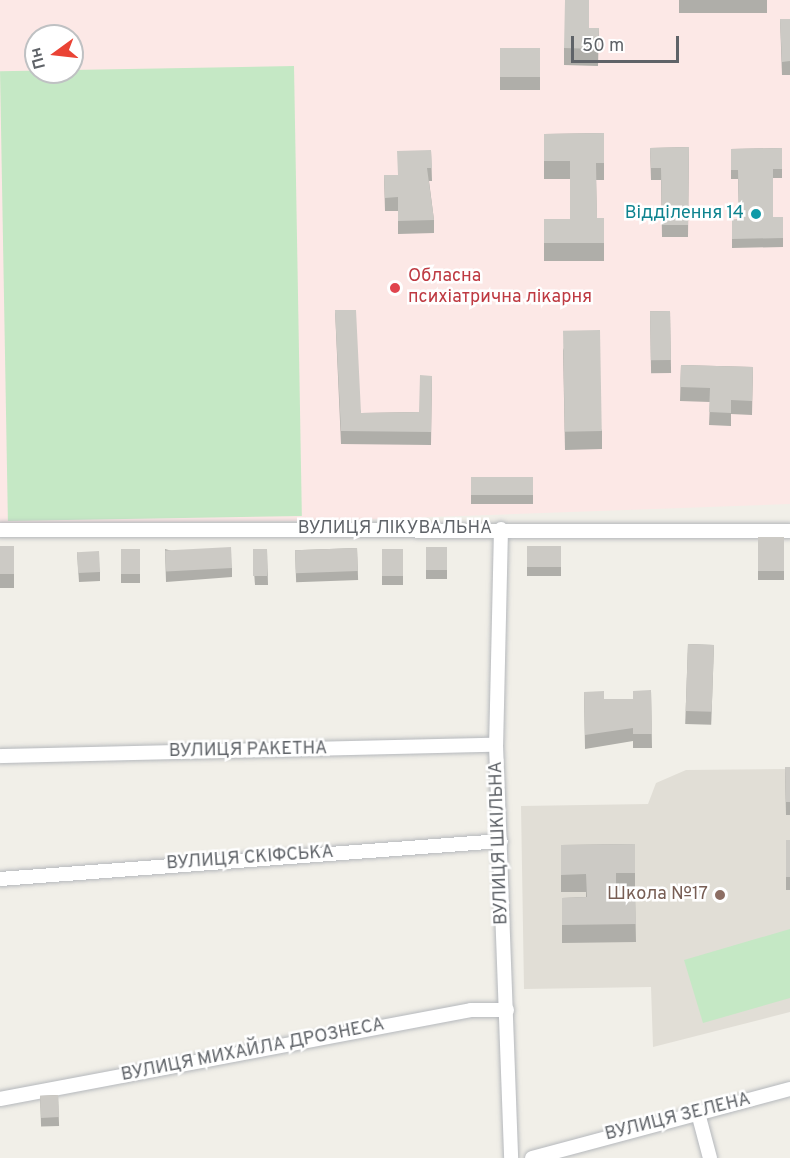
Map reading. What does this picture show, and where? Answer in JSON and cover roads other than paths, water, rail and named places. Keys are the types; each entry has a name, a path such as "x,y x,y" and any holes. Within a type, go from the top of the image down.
{"street":[{"name":"ВУЛИЦЯ ЛІКУВАЛЬНА","path":"0,530 159,534 501,529 790,531"},
{"name":"ВУЛИЦЯ ШКІЛЬНА","path":"501,529 496,745 511,1158"},
{"name":"ВУЛИЦЯ РАКЕТНА","path":"0,756 496,745"},
{"name":"ВУЛИЦЯ СКІФСЬКА","path":"0,879 501,841"},
{"name":"ВУЛИЦЯ МИХАЙЛА ДРОЗНЕСА","path":"0,1099 471,1010 507,1010"},
{"name":"ВУЛИЦЯ ЗЕЛЕНА","path":"532,1158 790,1089"},
{"path":"698,1113 710,1158"}],"place":[{"name":"Відділення 14","path":"756,214"},
{"name":"Обласна психіатрична лікарня","path":"395,288"},
{"name":"Школа №17","path":"720,895"}]}
